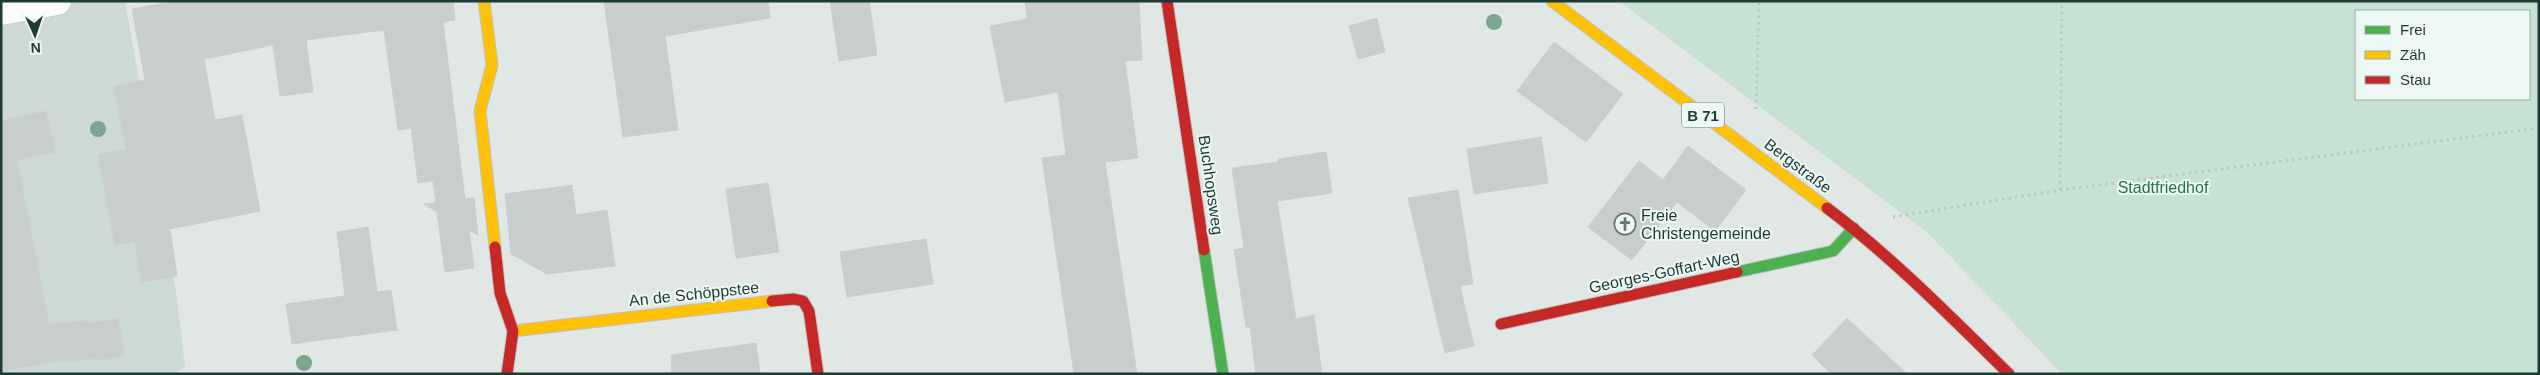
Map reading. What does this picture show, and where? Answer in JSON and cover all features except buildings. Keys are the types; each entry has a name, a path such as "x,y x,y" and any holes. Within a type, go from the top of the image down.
{"street":[{"path":"1,11 57,1"},
{"path":"484,1 492,65 480,111 500,293 513,330 507,374"},
{"name":"Buchhopsweg","path":"1167,1 1223,374"},
{"name":"Bergstraße","path":"1552,1 1854,228 1946,312 2009,374"},
{"name":"Georges-Goffart-Weg","path":"1501,324 1833,251 1854,228"},
{"name":"An de Schöppstee","path":"513,330 794,299 804,301 809,311 818,374"}],"path":[{"path":"1756,109 1759,1"},
{"path":"2060,190 2062,1"},
{"path":"1854,228 1894,217 2060,190 2539,128"}],"shaded area":[{"path":"85,1 125,1 177,298 185,367 173,374 1,374 1,15"}],"green space":[{"name":"Stadtfriedhof","path":"1619,1 2539,1 2539,374 2062,374 1928,233"}],"traffic: fast":[{"path":"1737,272 1833,251 1854,228"},
{"path":"1204,250 1223,374"}],"traffic: slow":[{"path":"484,1 492,65 480,111 495,247"},
{"path":"1552,1 1827,208"},
{"path":"513,331 772,301"}],"traffic: jam":[{"path":"1167,1 1204,250"},
{"path":"1827,208 1898,267 2009,374"},
{"path":"495,247 500,293 513,331 507,374"},
{"path":"1501,324 1737,272"},
{"path":"772,301 794,299 803,301 809,311 818,374"}],"place":[{"name":"Freie Christengemeinde","path":"1625,224"}]}
